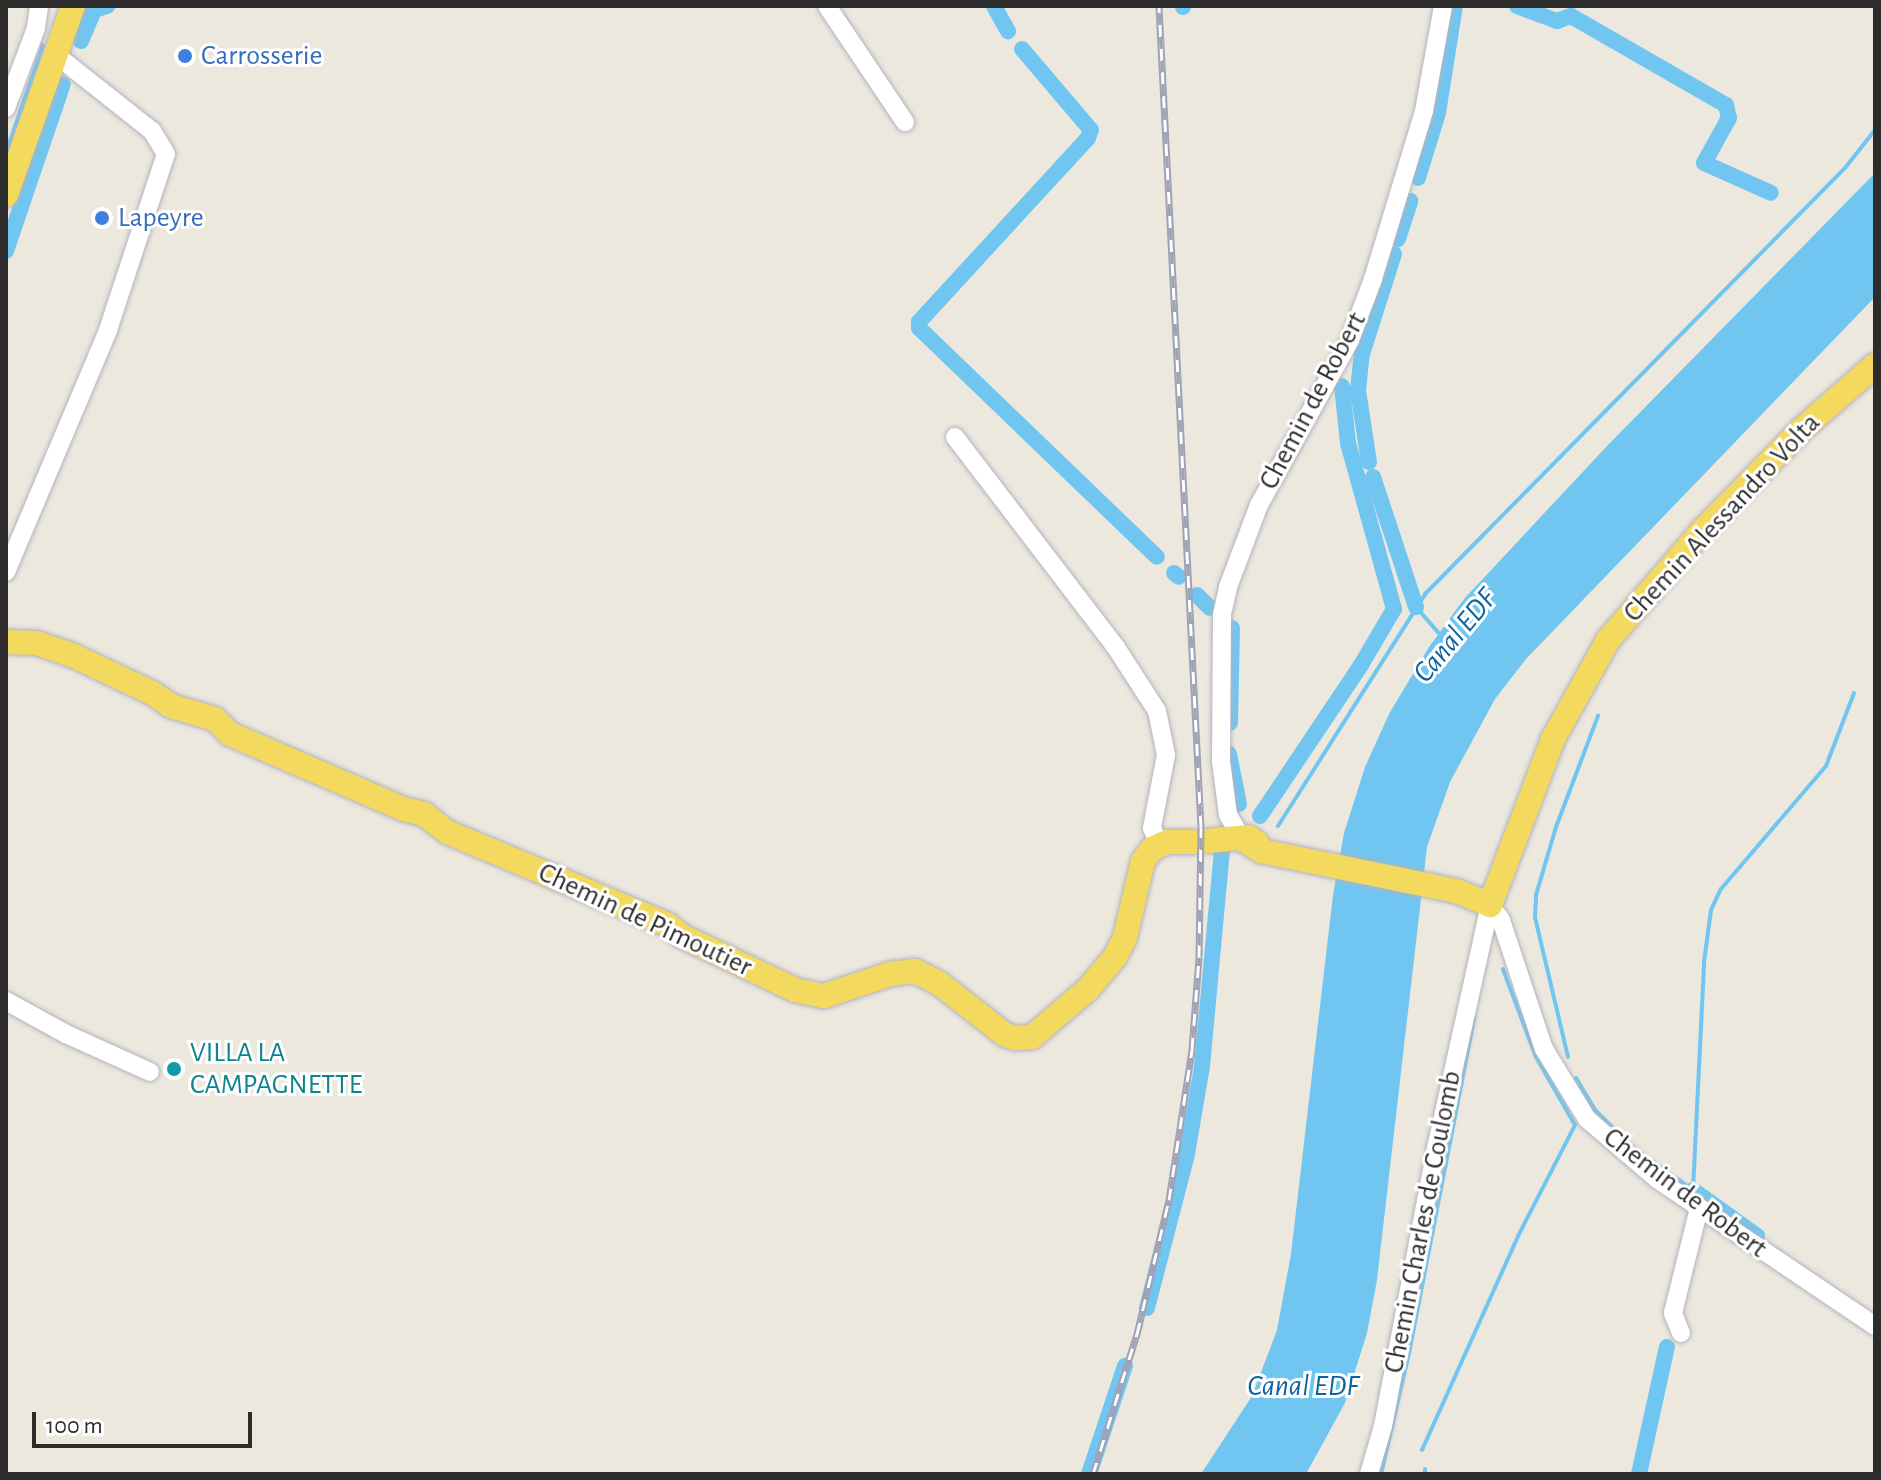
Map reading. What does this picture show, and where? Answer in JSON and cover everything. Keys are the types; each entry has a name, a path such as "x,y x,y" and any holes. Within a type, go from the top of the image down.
{"main road":[{"path":"6,195 73,6"},
{"name":"Chemin Alessandro Volta","path":"1490,905 1553,739 1608,640 1703,530 1801,430 1875,365"},
{"name":"Chemin de Pimoutier","path":"6,642 37,643 72,655 154,694 171,706 209,716 230,734 403,809 424,814 463,839 472,840 622,908 665,924 682,936 795,990 824,996 890,974 915,971 939,983 993,1026 1015,1038 1032,1037 1088,989 1115,957 1125,937 1143,861 1159,844"},
{"path":"1159,844 1200,842 1243,832 1252,848 1289,853 1456,891 1490,905"}],"street":[{"path":"6,108 36,28 39,6"},
{"path":"827,6 905,122"},
{"name":"Chemin de Robert","path":"1243,832 1228,815 1219,725 1222,614 1228,587 1273,475 1350,340 1365,302 1424,111 1443,6"},
{"path":"6,572 108,330 166,154 152,131 56,55"},
{"path":"955,437 1088,609 1153,703 1162,726 1166,755 1164,783 1153,822 1159,844"},
{"name":"Chemin de Robert","path":"1490,905 1501,920 1544,1049 1570,1096 1608,1140 1699,1208 1875,1326"},
{"name":"Chemin Charles de Coulomb","path":"1369,1474 1383,1426 1474,966 1490,905"},
{"path":"1474,966 1494,949 1512,952"},
{"path":"6,1001 72,1037 150,1072"},
{"path":"1681,1333 1673,1313 1699,1208"}],"water":[{"name":"Canal EDF","path":"1875,173 1875,297 1526,659 1495,699 1450,782 1427,847 1377,1280 1367,1333 1345,1403 1306,1474 1201,1474 1252,1396 1277,1330 1291,1254 1333,895 1344,833 1365,767 1389,714 1429,647 1464,599 1607,446"}],"waterway":[{"path":"76,33 88,6"},
{"path":"81,41 94,10 107,6"},
{"path":"994,6 1008,31"},
{"path":"1418,178 1438,113 1455,6"},
{"path":"1517,6 1557,21 1571,16 1726,105 1729,118 1704,163 1771,193"},
{"path":"6,153 43,45"},
{"path":"1022,49 1091,130 1088,138 919,322 919,328 1157,557"},
{"path":"6,251 63,84"},
{"path":"6,232 53,97"},
{"path":"1278,826 1425,594 1845,168 1875,130"},
{"path":"1398,239 1410,201"},
{"path":"1369,462 1358,390 1362,354 1394,254"},
{"path":"1260,816 1361,665 1394,609 1348,443 1342,386"},
{"path":"1373,477 1416,607"},
{"path":"1174,573 1179,577"},
{"path":"1197,595 1210,608"},
{"path":"1416,607 1439,633"},
{"path":"1230,723 1232,628"},
{"path":"1693,1190 1704,962 1711,910 1721,889 1826,766 1854,693"},
{"path":"1568,1057 1535,917 1536,895 1556,827 1598,716"},
{"path":"1229,754 1239,804"},
{"path":"1147,1308 1187,1154 1202,1066 1222,852"},
{"path":"1422,1450 1518,1236 1575,1125 1536,1057 1503,969"},
{"path":"1381,1474 1409,1353 1474,1018"},
{"path":"1576,1078 1596,1111 1621,1136"},
{"path":"1637,1150 1693,1190"},
{"path":"1693,1190 1757,1236"},
{"path":"1639,1474 1667,1347"},
{"path":"1089,1474 1125,1366"},
{"path":"1425,1469 1425,1474"}],"railway":[{"path":"1093,1474 1137,1334 1169,1200 1192,1049 1199,957 1201,827 1159,6"}],"place":[{"name":"Carrosserie","path":"185,56"},
{"name":"Lapeyre","path":"102,218"},
{"name":"VILLA LA CAMPAGNETTE","path":"174,1069"}]}
